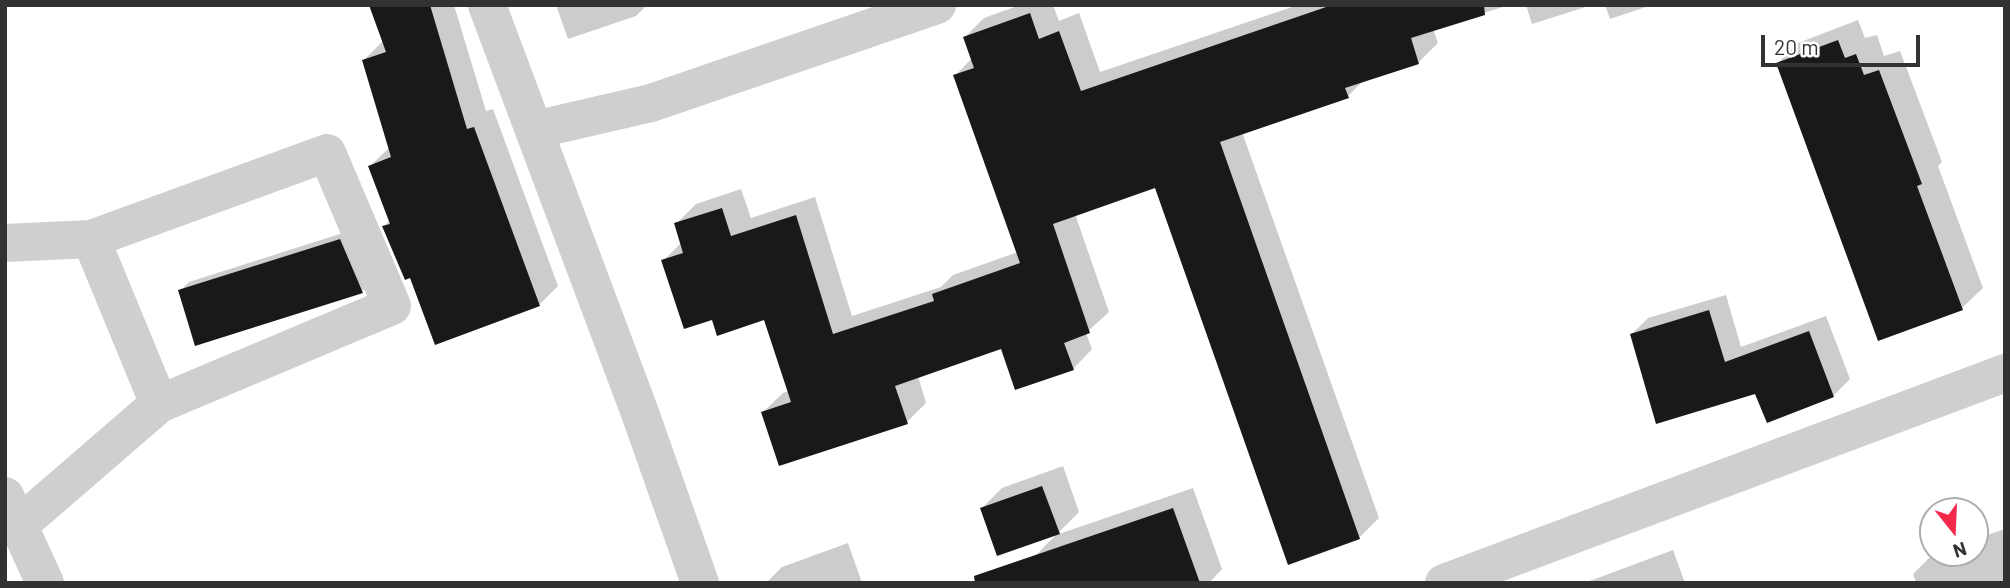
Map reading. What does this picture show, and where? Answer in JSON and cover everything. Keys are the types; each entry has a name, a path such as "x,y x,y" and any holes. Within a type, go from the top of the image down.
{"street":[{"path":"487,5 635,400 700,583"},
{"path":"534,130 650,103 937,5"},
{"path":"5,243 90,239 327,153 393,306 159,404 12,511 45,583"},
{"path":"90,239 159,404"},
{"path":"1444,583 2005,373"}],"building":[{"path":"369,5 430,5 467,129 474,127 540,306 435,345 410,278 405,280 382,226 390,224 368,166 391,157 362,60 386,52"},
{"path":"1332,5 1484,5 1485,15 1411,38 1419,64 1345,88 1349,98 1220,142 1360,539 1288,565 1155,188 1053,224 1090,333 1064,343 1074,370 1015,390 1001,349 895,386 908,424 779,466 761,412 791,402 764,320 717,336 712,320 684,329 661,260 683,253 674,223 722,208 731,236 796,215 833,334 934,301 932,294 1020,263 953,75 974,68 963,37 1030,13 1039,39 1059,31 1081,91"},
{"path":"1838,40 1845,58 1856,54 1864,75 1879,70 1922,184 1917,186 1963,310 1878,341 1776,63"},
{"path":"340,239 363,293 195,346 178,290"},
{"path":"1709,310 1725,362 1809,331 1834,397 1767,423 1755,394 1656,424 1630,334"},
{"path":"1042,486 1060,534 997,556 980,508"},
{"path":"1173,508 1200,583 975,583 974,576"}]}
